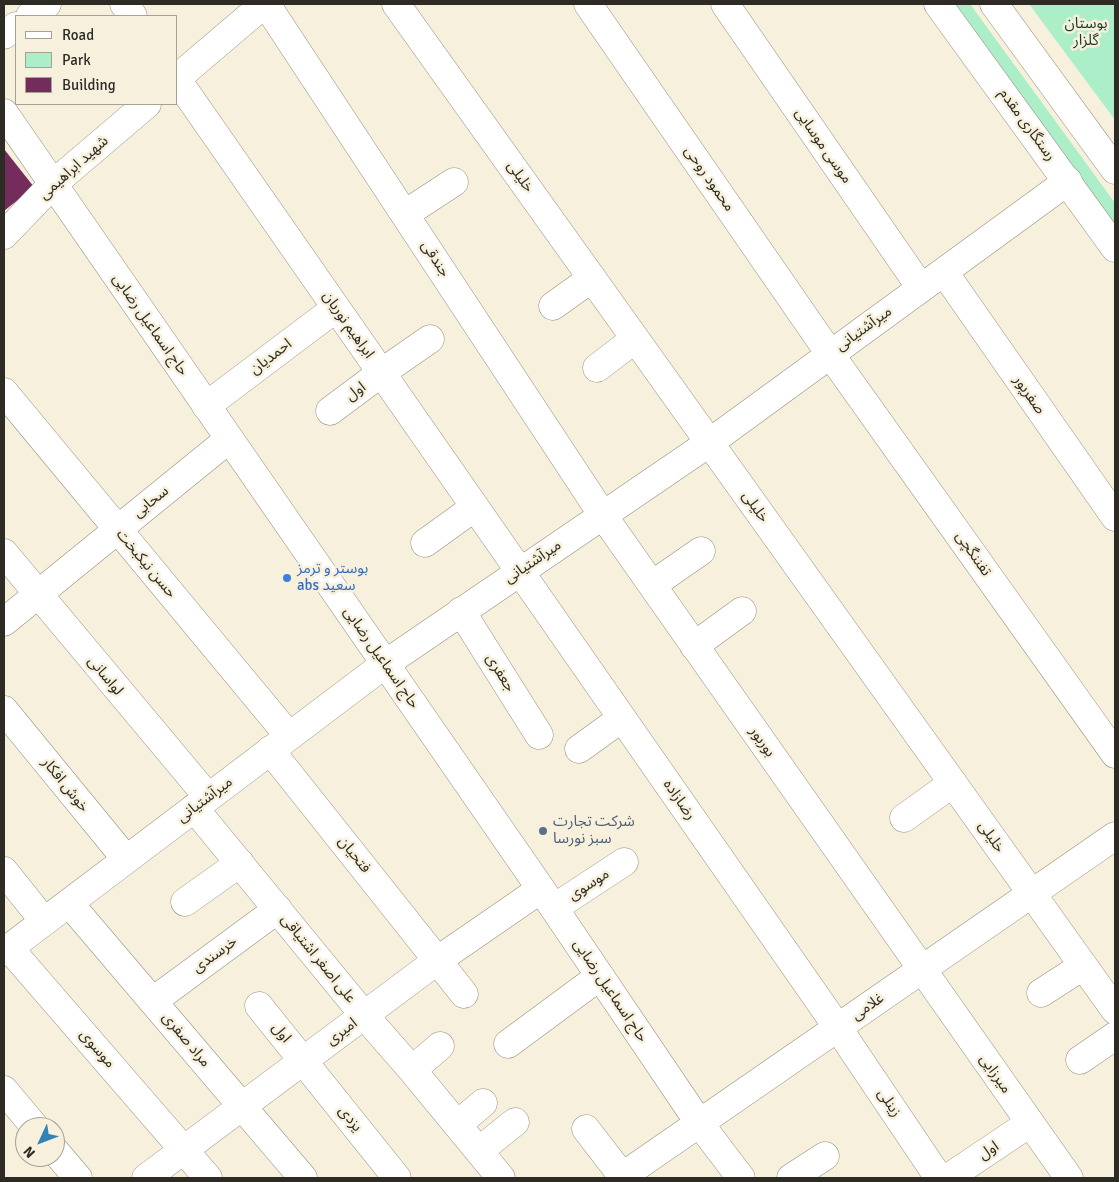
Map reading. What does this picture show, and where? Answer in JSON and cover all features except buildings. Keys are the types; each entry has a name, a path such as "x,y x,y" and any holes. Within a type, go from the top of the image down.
{"street":[{"path":"31,15 47,4"},
{"path":"124,4 132,15"},
{"path":"178,77 265,4"},
{"name":"جندقی","path":"265,4 602,514"},
{"name":"خلیلی","path":"396,4 1115,1010"},
{"name":"محمود روحی","path":"588,4 830,354"},
{"name":"موسی موسایی","path":"725,4 921,288"},
{"name":"رستگاری مقدم","path":"938,4 1115,248"},
{"path":"994,4 1115,170"},
{"path":"4,35 15,27"},
{"name":"ابراهیم نوریان","path":"178,82 520,571"},
{"name":"شهید ابراهیمی","path":"4,235 53,184 146,105"},
{"name":"حاج اسماعیل رضایی","path":"4,112 547,898 700,1124 741,1178"},
{"name":"میرآشتیانی","path":"7,950 385,664 709,442 1068,181"},
{"path":"405,214 454,182"},
{"name":"صفرپور","path":"944,272 1115,517"},
{"path":"553,306 592,278"},
{"name":"احمدیان","path":"206,406 336,308"},
{"name":"اول","path":"330,411 430,339"},
{"path":"597,368 635,339"},
{"name":"تفننگچی","path":"830,354 1115,754"},
{"name":"حسن نیکبخت","path":"4,392 118,530 280,743"},
{"name":"سحابی","path":"4,622 229,439"},
{"path":"425,543 475,507"},
{"name":"بوربور","path":"602,514 922,970"},
{"path":"652,585 701,551"},
{"name":"لواسانی","path":"4,553 201,802"},
{"name":"رضازاده","path":"520,571 838,1028"},
{"name":"جعفری","path":"461,611 539,735"},
{"path":"694,646 742,611"},
{"name":"خوش افکار","path":"4,710 126,860"},
{"path":"579,749 622,718"},
{"name":"فتحیان","path":"280,743 464,994"},
{"path":"904,818 952,783"},
{"name":"علی اصغر اشتیاقی","path":"201,802 240,863 501,1178"},
{"name":"غلامی","path":"622,1178 1115,836"},
{"name":"موسوی","path":"547,898 624,862"},
{"path":"185,902 240,863"},
{"path":"4,871 44,921"},
{"name":"امیری","path":"146,1178 438,960 547,898"},
{"name":"مراد صفری","path":"69,903 303,1178"},
{"name":"خرسندی","path":"153,1001 278,909"},
{"name":"موسوی","path":"7,950 208,1178"},
{"path":"1041,993 1083,966"},
{"name":"میرزایی","path":"922,970 1069,1178"},
{"path":"508,1044 600,976"},
{"name":"اول","path":"260,1006 303,1061"},
{"name":"زینلی","path":"838,1028 939,1178"},
{"path":"1080,1060 1115,1036"},
{"path":"412,1070 440,1046"},
{"name":"یزدی","path":"303,1061 397,1178"},
{"path":"4,1090 27,1117"},
{"path":"457,1124 483,1103"},
{"path":"479,1151 515,1122"},
{"name":"اول","path":"948,1178 1030,1123"},
{"path":"586,1129 622,1178"},
{"path":"792,1178 825,1156"},
{"path":"65,1163 78,1178"}],"green space":[{"path":"951,4 970,4 1115,203 1115,227"},
{"name":"بوستان گلزار","path":"1029,4 1115,4 1115,120"}],"place":[{"name":"بوستر و ترمز abs سعید","path":"287,578"},
{"name":"شرکت تجارت سبز نورسا","path":"543,831"}]}
